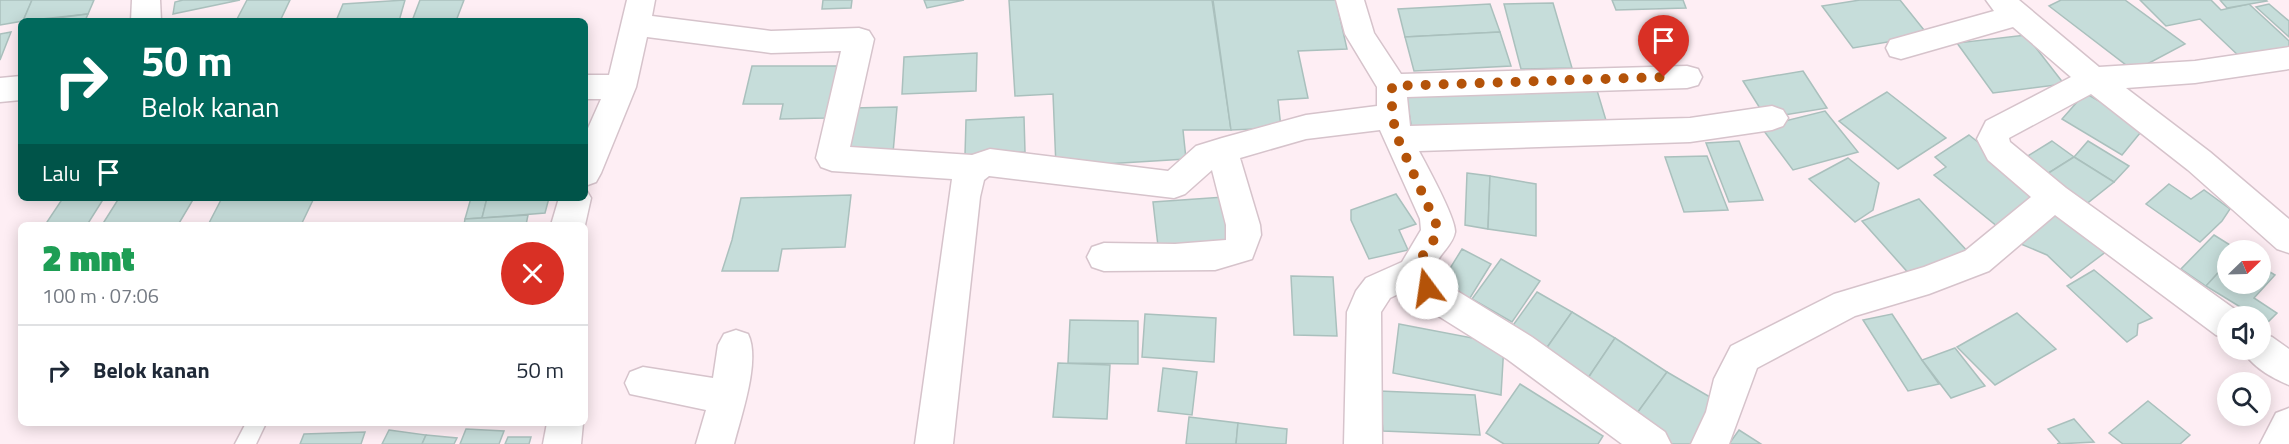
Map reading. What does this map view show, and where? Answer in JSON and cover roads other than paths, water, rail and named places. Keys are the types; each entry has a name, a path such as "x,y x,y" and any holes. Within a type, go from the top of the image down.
{"street":[{"path":"146,0 147,18"},
{"path":"1350,0 1360,34 1437,226 1435,238 1422,254 1419,271 1423,283 1439,297 1516,345 1652,444"},
{"path":"1901,48 2008,8 2093,79 2199,161 2289,239"},
{"path":"588,166 621,87 639,12 771,42 859,39 832,158 975,168 990,162 1173,185 1181,181 1200,160 1222,150 1306,127 1687,76"},
{"path":"2217,316 2054,197 1999,151 1993,139 1996,130 2093,79 2172,74 2289,58"},
{"path":"588,87 621,87"},
{"path":"0,90 18,88"},
{"path":"1394,114 1690,130 1772,118"},
{"path":"1104,257 1230,254 1240,249 1244,235 1243,225 1222,150"},
{"path":"934,444 964,197 968,177 975,168"},
{"path":"1710,444 1721,419 1731,379 1744,357 1846,304 1929,280 1977,261 2054,197"},
{"path":"569,222 574,201"},
{"path":"1363,444 1364,312 1372,291 1379,285 1419,271"},
{"path":"715,444 728,397 736,345"},
{"path":"2271,356 2289,369"},
{"path":"643,383 728,397"},
{"path":"2279,444 2289,425"},
{"path":"562,444 565,426"}],"lane":[{"path":"245,444 254,426"}]}
